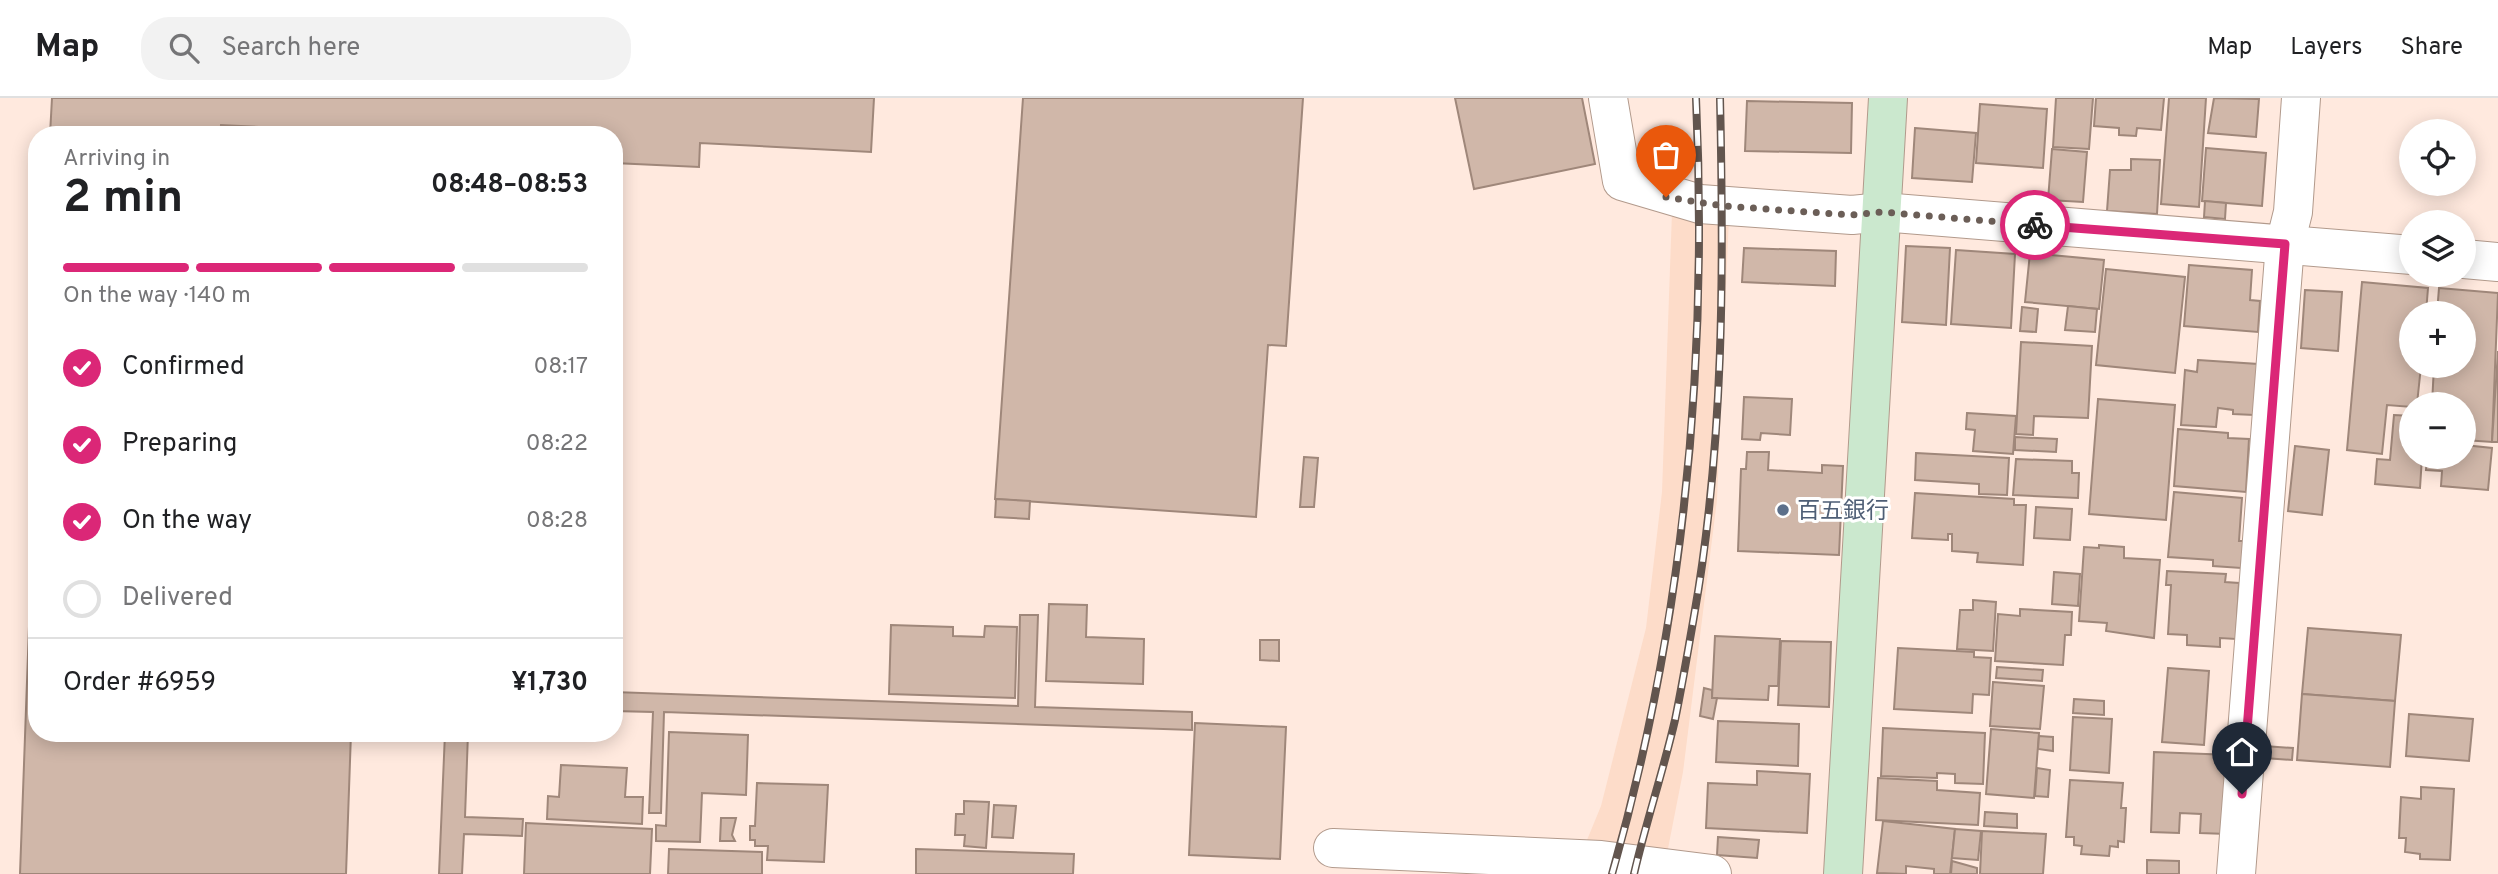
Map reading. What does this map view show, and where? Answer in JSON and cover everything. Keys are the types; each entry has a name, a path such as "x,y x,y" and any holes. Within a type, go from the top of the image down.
{"street":[{"path":"1608,98 1622,181 1700,204 1852,215 1882,212 2399,254"},
{"path":"1843,874 1888,98"},
{"path":"2236,874 2285,244 2293,212 2301,98"},
{"path":"2476,260 2498,262"},
{"path":"1333,848 1601,860 1712,874"}],"shaded area":[{"path":"1672,212 1729,216 1717,500 1683,772 1663,874 1573,874 1601,806 1646,628 1662,492"}],"building":[{"path":"52,98 874,98 871,152 700,143 699,167 623,163 623,126 50,126"},
{"path":"1023,98 1303,98 1286,346 1268,345 1256,517 995,499"},
{"path":"1455,98 1582,98 1595,164 1474,189"},
{"path":"2056,98 2093,98 2089,149 2053,147"},
{"path":"2096,98 2164,98 2161,130 2137,128 2136,136 2119,135 2119,128 2094,126"},
{"path":"2169,98 2206,98 2199,207 2161,204"},
{"path":"2214,98 2259,99 2256,137 2208,133"},
{"path":"1747,101 1852,103 1851,153 1745,151"},
{"path":"1980,104 2047,109 2043,168 1976,163"},
{"path":"1915,128 1976,133 1972,182 1912,178"},
{"path":"2206,148 2266,153 2262,206 2202,201"},
{"path":"2052,149 2087,152 2083,202 2048,200"},
{"path":"2131,159 2160,160 2157,214 2107,211 2110,170 2131,170"},
{"path":"2205,201 2226,203 2225,219 2204,217"},
{"path":"1906,246 1950,248 1946,325 1902,322"},
{"path":"1744,248 1836,251 1835,286 1742,282"},
{"path":"1956,250 2015,254 2011,328 1951,324"},
{"path":"2030,253 2104,260 2099,309 2025,302"},
{"path":"2189,265 2252,270 2250,300 2260,301 2258,332 2184,326"},
{"path":"2106,269 2185,277 2175,373 2096,365"},
{"path":"2362,282 2428,288 2427,301 2399,301 2399,378 2420,378 2418,392 2399,392 2399,406 2387,405 2382,454 2347,450"},
{"path":"2439,288 2498,293 2492,442 2476,441 2476,392 2433,392 2433,378 2476,378 2476,301 2438,301"},
{"path":"2305,290 2342,292 2338,351 2301,348"},
{"path":"2068,306 2097,309 2095,332 2065,330"},
{"path":"2022,307 2038,309 2036,332 2020,331"},
{"path":"2021,342 2092,346 2088,418 2034,416 2033,435 2016,434"},
{"path":"2498,351 2498,442 2492,442"},
{"path":"2198,360 2258,364 2254,415 2233,414 2233,410 2218,408 2216,427 2181,425 2185,370 2197,372"},
{"path":"1744,397 1792,399 1790,435 1761,433 1760,440 1742,439"},
{"path":"2098,399 2175,405 2166,520 2089,514"},
{"path":"1967,413 2016,416 2013,454 1973,451 1975,430 1966,429"},
{"path":"2394,415 2399,415 2399,469 2421,469 2420,488 2375,484 2377,459 2390,460"},
{"path":"2178,429 2228,433 2228,438 2249,439 2246,492 2174,486"},
{"path":"2015,437 2057,439 2056,452 2015,450"},
{"path":"2295,446 2329,450 2322,515 2288,511"},
{"path":"2476,446 2492,448 2488,490 2441,486 2442,471 2426,470 2476,469"},
{"path":"1747,452 1769,452 1768,470 1822,473 1822,465 1843,466 1839,555 1738,551 1741,469 1746,469"},
{"path":"1916,453 2009,458 2007,495 1979,494 1979,484 1915,480"},
{"path":"1304,457 1318,458 1314,507 1300,507"},
{"path":"2016,459 2072,461 2072,473 2079,473 2078,498 2013,495"},
{"path":"2174,492 2242,498 2239,541 2244,541 2241,568 2213,566 2213,560 2168,557"},
{"path":"1915,493 2014,499 2014,505 2026,505 2023,565 1977,562 1978,553 1952,551 1952,534 1948,534 1948,540 1912,538"},
{"path":"996,499 1030,501 1029,519 995,517"},
{"path":"2036,507 2072,509 2070,540 2034,538"},
{"path":"2099,545 2124,547 2124,558 2160,560 2154,638 2106,631 2107,623 2079,621 2084,547 2099,548"},
{"path":"2167,571 2226,574 2225,582 2239,583 2236,639 2220,638 2220,647 2187,645 2187,635 2168,634 2171,585 2166,585"},
{"path":"2054,572 2080,574 2078,606 2052,604"},
{"path":"1973,600 1996,602 1993,651 1957,649 1960,610 1973,610"},
{"path":"1049,604 1087,605 1086,637 1144,639 1143,684 1046,681"},
{"path":"2020,609 2072,612 2071,635 2065,635 2063,665 1995,661 1998,614 2020,616"},
{"path":"1020,615 1038,615 1035,707 1192,712 1192,730 664,712 661,813 649,813 653,712 623,711 623,692 1018,706"},
{"path":"891,625 953,627 953,636 984,637 985,626 1017,627 1015,698 889,694"},
{"path":"2308,628 2401,635 2395,701 2302,694"},
{"path":"1715,636 1780,639 1778,686 1769,686 1768,700 1712,698"},
{"path":"1260,640 1279,640 1279,661 1260,660"},
{"path":"1781,641 1831,642 1829,707 1778,705"},
{"path":"1898,648 1974,652 1974,657 1991,658 1989,695 1973,694 1972,713 1894,709"},
{"path":"28,654 28,742 351,742 346,874 20,874"},
{"path":"1997,667 2043,670 2042,681 1996,678"},
{"path":"2168,668 2209,671 2204,745 2162,742"},
{"path":"1993,682 2044,686 2040,729 1990,726"},
{"path":"1704,688 1712,690 1712,698 1717,698 1713,719 1700,716"},
{"path":"2302,694 2395,701 2390,767 2297,760"},
{"path":"2074,699 2104,701 2104,715 2073,713"},
{"path":"2409,714 2473,719 2469,761 2406,756"},
{"path":"2073,717 2112,719 2109,773 2070,770"},
{"path":"1718,721 1799,724 1798,766 1716,762"},
{"path":"1195,723 1286,727 1280,859 1189,855"},
{"path":"1883,728 1985,733 1983,784 1955,783 1955,774 1937,773 1937,778 1881,776"},
{"path":"1991,729 2039,733 2034,798 1986,794"},
{"path":"669,732 748,735 746,795 702,793 700,842 656,841 656,825 666,826"},
{"path":"2039,736 2053,737 2053,751 2038,749"},
{"path":"445,742 468,742 465,817 523,819 522,836 464,834 462,874 439,874"},
{"path":"2264,746 2293,748 2292,760 2264,758"},
{"path":"2154,752 2231,755 2227,834 2200,833 2201,814 2180,813 2179,833 2151,832"},
{"path":"561,765 627,768 625,797 643,797 642,824 547,819 548,796 559,797"},
{"path":"2037,768 2050,770 2048,797 2035,796"},
{"path":"1757,771 1810,774 1807,833 1706,828 1708,783 1757,785"},
{"path":"1878,778 1937,781 1937,790 1980,793 1978,825 1876,820"},
{"path":"2070,780 2123,783 2121,808 2126,808 2124,842 2118,841 2118,847 2110,846 2109,856 2081,854 2082,846 2074,845 2074,837 2066,837"},
{"path":"757,783 828,785 824,862 767,860 768,846 755,846 755,840 750,840 750,826 755,826"},
{"path":"2421,787 2454,789 2450,860 2420,859 2420,854 2405,852 2406,838 2399,838 2401,797 2421,799"},
{"path":"964,801 989,802 986,848 964,846 965,835 955,835 956,814 964,814"},
{"path":"994,805 1016,806 1013,838 992,837"},
{"path":"1985,812 2017,814 2017,828 1984,826"},
{"path":"721,818 736,818 732,835 735,841 720,841"},
{"path":"1883,821 1955,829 1950,874 1934,874 1934,869 1906,866 1906,874 1877,873"},
{"path":"526,823 652,829 650,874 524,874"},
{"path":"1955,829 1981,831 1978,860 1952,858"},
{"path":"1982,831 2046,834 2043,874 1980,874"},
{"path":"1718,837 1759,840 1757,858 1717,855"},
{"path":"669,849 762,852 762,874 668,874"},
{"path":"916,849 1074,854 1073,874 916,874"},
{"path":"2147,860 2179,861 2179,874 2147,874"},
{"path":"1952,861 1977,868 1977,874 1951,874"}],"railway":[{"path":"1612,874 1637,779 1657,683 1686,489 1698,294 1696,98"},
{"path":"1634,874 1678,707 1704,552 1720,357 1720,98"}],"way so far":[{"path":"1666,197 1723,206 1852,215 1882,212 2035,225"}],"place":[{"name":"百五銀行","path":"1783,510"}],"route":[{"path":"2035,225 2285,244 2242,794"}]}
